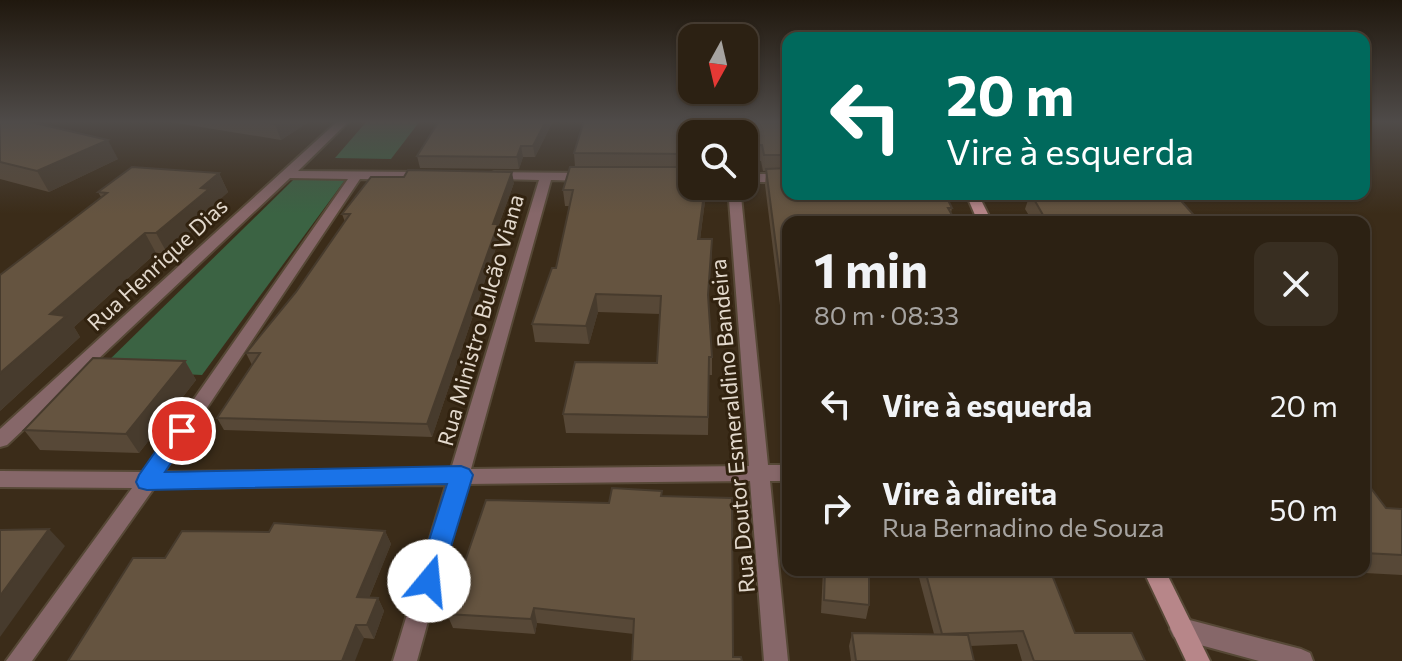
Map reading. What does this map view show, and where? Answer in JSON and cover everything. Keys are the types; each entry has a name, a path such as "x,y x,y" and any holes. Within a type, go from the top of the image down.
{"main road":[{"path":"1157,576 1198,661"}],"street":[{"name":"Rua Henrique Dias","path":"0,440 311,152"},
{"path":"287,174 435,176"},
{"path":"18,661 147,482 356,176"},
{"path":"483,176 604,177"},
{"name":"Rua Ministro Bulcão Viana","path":"405,661 546,177"},
{"path":"758,178 782,178"},
{"name":"Rua Doutor Esmeraldino Bandeira","path":"735,200 776,661"},
{"path":"0,479 147,482 461,475 782,473"},
{"path":"1182,629 1301,661"}],"green space":[{"path":"340,152 396,152 391,159 335,158"},
{"path":"293,180 345,180 202,375 99,370"}],"building":[{"path":"0,152 81,152 37,171 0,162"},
{"path":"420,152 519,152 517,157 417,156"},
{"path":"678,152 678,154 574,153"},
{"path":"763,152 782,152 782,155 764,155"},
{"path":"132,167 219,173 201,188 209,189 156,233 145,233 50,314 66,316 0,373 0,275 107,193 98,192"},
{"path":"570,167 678,167 678,200 703,200 698,239 712,239 708,295 712,357 709,357 708,417 563,414 575,362 657,363 661,296 596,294 586,326 532,324 552,268 556,268 573,190 563,190"},
{"path":"782,168 782,200 948,200 953,216 782,216 782,292 766,169"},
{"path":"408,170 512,172 493,224 498,224 427,424 217,418 260,353 246,353 296,292 350,214 342,214 371,177 404,177"},
{"path":"1034,200 1180,200 1195,216 1044,216"},
{"path":"93,358 185,361 126,434 24,430"},
{"path":"1370,487 1386,508 1402,509 1402,555 1370,553"},
{"path":"612,488 662,491 661,496 732,498 733,657 741,657 742,661 632,661 634,619 534,608 531,619 447,614 486,500 609,503"},
{"path":"274,523 385,531 357,597 378,598 367,625 356,625 342,661 68,661 133,558 165,558 182,531 269,532"},
{"path":"49,529 0,596 0,530"},
{"path":"825,576 869,576 869,605 824,600"},
{"path":"927,576 1052,576 1075,633 1132,633 1145,661 1034,661 1023,631 942,634"},
{"path":"852,633 968,635 974,661 856,661"}],"route":[{"path":"182,431 147,482 461,475 429,581"}]}
